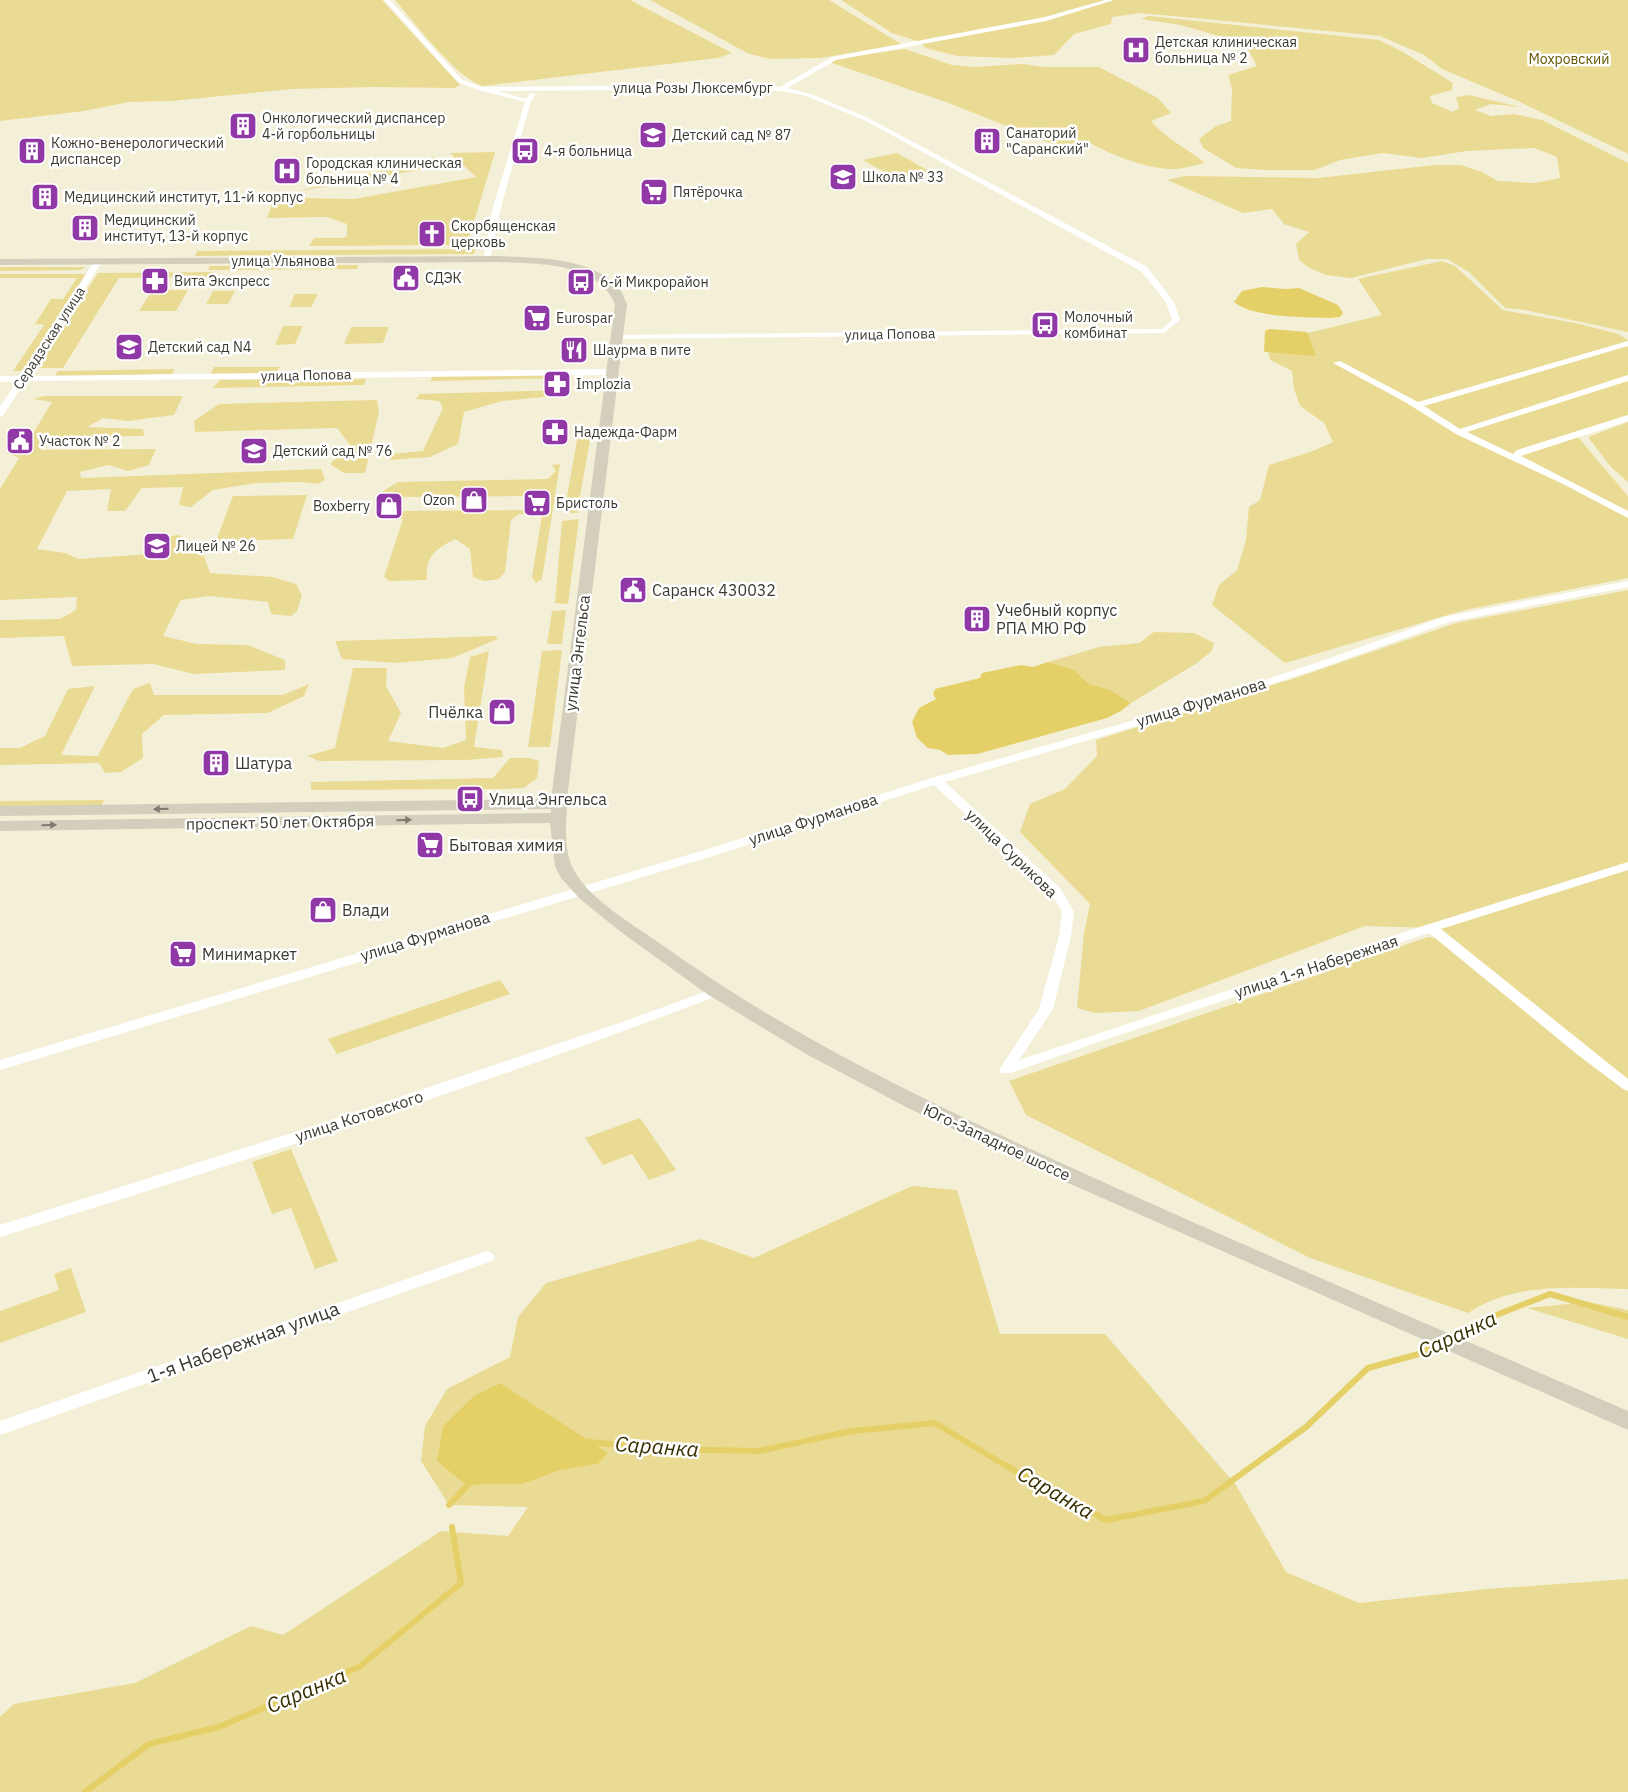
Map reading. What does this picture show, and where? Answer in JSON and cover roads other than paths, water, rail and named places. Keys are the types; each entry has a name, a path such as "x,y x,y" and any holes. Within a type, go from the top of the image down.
{"main road":[{"name":"улица Ульянова","path":"0,262 486,259 566,265 598,277 615,289 620,296 621,304 616,337"},
{"path":"611,372 616,337"},
{"name":"улица Энгельса","path":"581,890 570,878 561,858 560,811 611,372"},
{"name":"проспект 50 лет Октября","path":"0,812 560,811"},
{"name":"проспект 50 лет Октября","path":"0,826 560,811"},
{"name":"Юго-Западное шоссе","path":"581,890 628,928 715,992 794,1040 884,1089 960,1127 1168,1222 1444,1339 1628,1421"}],"street":[{"path":"386,0 460,81 481,89 528,101"},
{"path":"781,88 834,58 1046,19 1111,0"},
{"path":"486,259 497,207 528,101 538,88"},
{"name":"улица Розы Люксембург","path":"481,89 781,88 835,104 1144,269 1170,302 1176,320 1164,331"},
{"name":"Серадзская улица","path":"0,414 98,262"},
{"name":"улица Попова","path":"616,337 1164,331"},
{"path":"1415,406 1628,343"},
{"path":"1337,363 1408,400 1459,432 1564,481 1628,515"},
{"name":"улица Попова","path":"0,379 611,372"},
{"path":"1459,432 1628,378"},
{"path":"1520,461 1516,456 1520,452 1628,418"},
{"name":"улица Фурманова","path":"0,1065 729,846 936,780 1198,705 1323,664 1447,619 1628,584"},
{"name":"улица Сурикова","path":"936,780 1057,892 1068,912 1065,936 1046,1008 1006,1070"},
{"name":"улица 1-я Набережная","path":"1006,1070 1099,1037 1431,928 1628,866"},
{"path":"1431,928 1583,1052 1628,1086"},
{"name":"улица Котовского","path":"0,1231 319,1130 636,1022 715,992"},
{"name":"1-я Набережная улица","path":"0,1428 487,1257"}],"waterway":[{"name":"Саранка","path":"1447,1338 1481,1321 1550,1294 1628,1317"},
{"name":"Саранка","path":"580,1441 660,1449 759,1451 852,1431 935,1423 1003,1464 1106,1520 1204,1501 1306,1427 1368,1368 1422,1353 1438,1343"},
{"name":"Саранка","path":"449,1505 471,1482"},
{"name":"Саранка","path":"85,1792 149,1744 219,1727 359,1667 461,1583 452,1527"}],"place":[{"name":"Детская клиническая больница № 2","path":"1136,50"},
{"name":"Онкологический диспансер 4-й горбольницы","path":"243,126"},
{"name":"Детский сад № 87","path":"653,135"},
{"name":"Санаторий \"Саранский\"","path":"987,141"},
{"name":"Кожно-венерологический диспансер","path":"32,151"},
{"name":"4-я больница","path":"525,151"},
{"name":"Городская клиническая больница № 4","path":"287,171"},
{"name":"Школа № 33","path":"843,177"},
{"name":"Пятёрочка","path":"654,192"},
{"name":"Медицинский институт, 11-й корпус","path":"45,197"},
{"name":"Медицинский институт, 13-й корпус","path":"85,228"},
{"name":"Скорбященская церковь","path":"432,234"},
{"name":"СДЭК","path":"406,278"},
{"name":"Вита Экспресс","path":"155,281"},
{"name":"6-й Микрорайон","path":"581,282"},
{"name":"Eurospar","path":"537,318"},
{"name":"Молочный комбинат","path":"1045,325"},
{"name":"Детский сад N4","path":"129,347"},
{"name":"Шаурма в пите","path":"574,350"},
{"name":"Implozia","path":"557,384"},
{"name":"Надежда-Фарм","path":"555,432"},
{"name":"Участок № 2","path":"20,441"},
{"name":"Детский сад № 76","path":"254,451"},
{"name":"Ozon","path":"474,500"},
{"name":"Бристоль","path":"537,503"},
{"name":"Boxberry","path":"389,506"},
{"name":"Лицей № 26","path":"157,546"},
{"name":"Саранск 430032","path":"633,590"},
{"name":"Учебный корпус РПА МЮ РФ","path":"977,619"},
{"name":"Пчёлка","path":"502,712"},
{"name":"Шатура","path":"216,763"},
{"name":"Улица Энгельса","path":"470,799"},
{"name":"Бытовая химия","path":"430,845"},
{"name":"Влади","path":"323,910"},
{"name":"Минимаркет","path":"183,954"}],"park label":[{"name":"Мохровский","path":"1569,59"}]}
